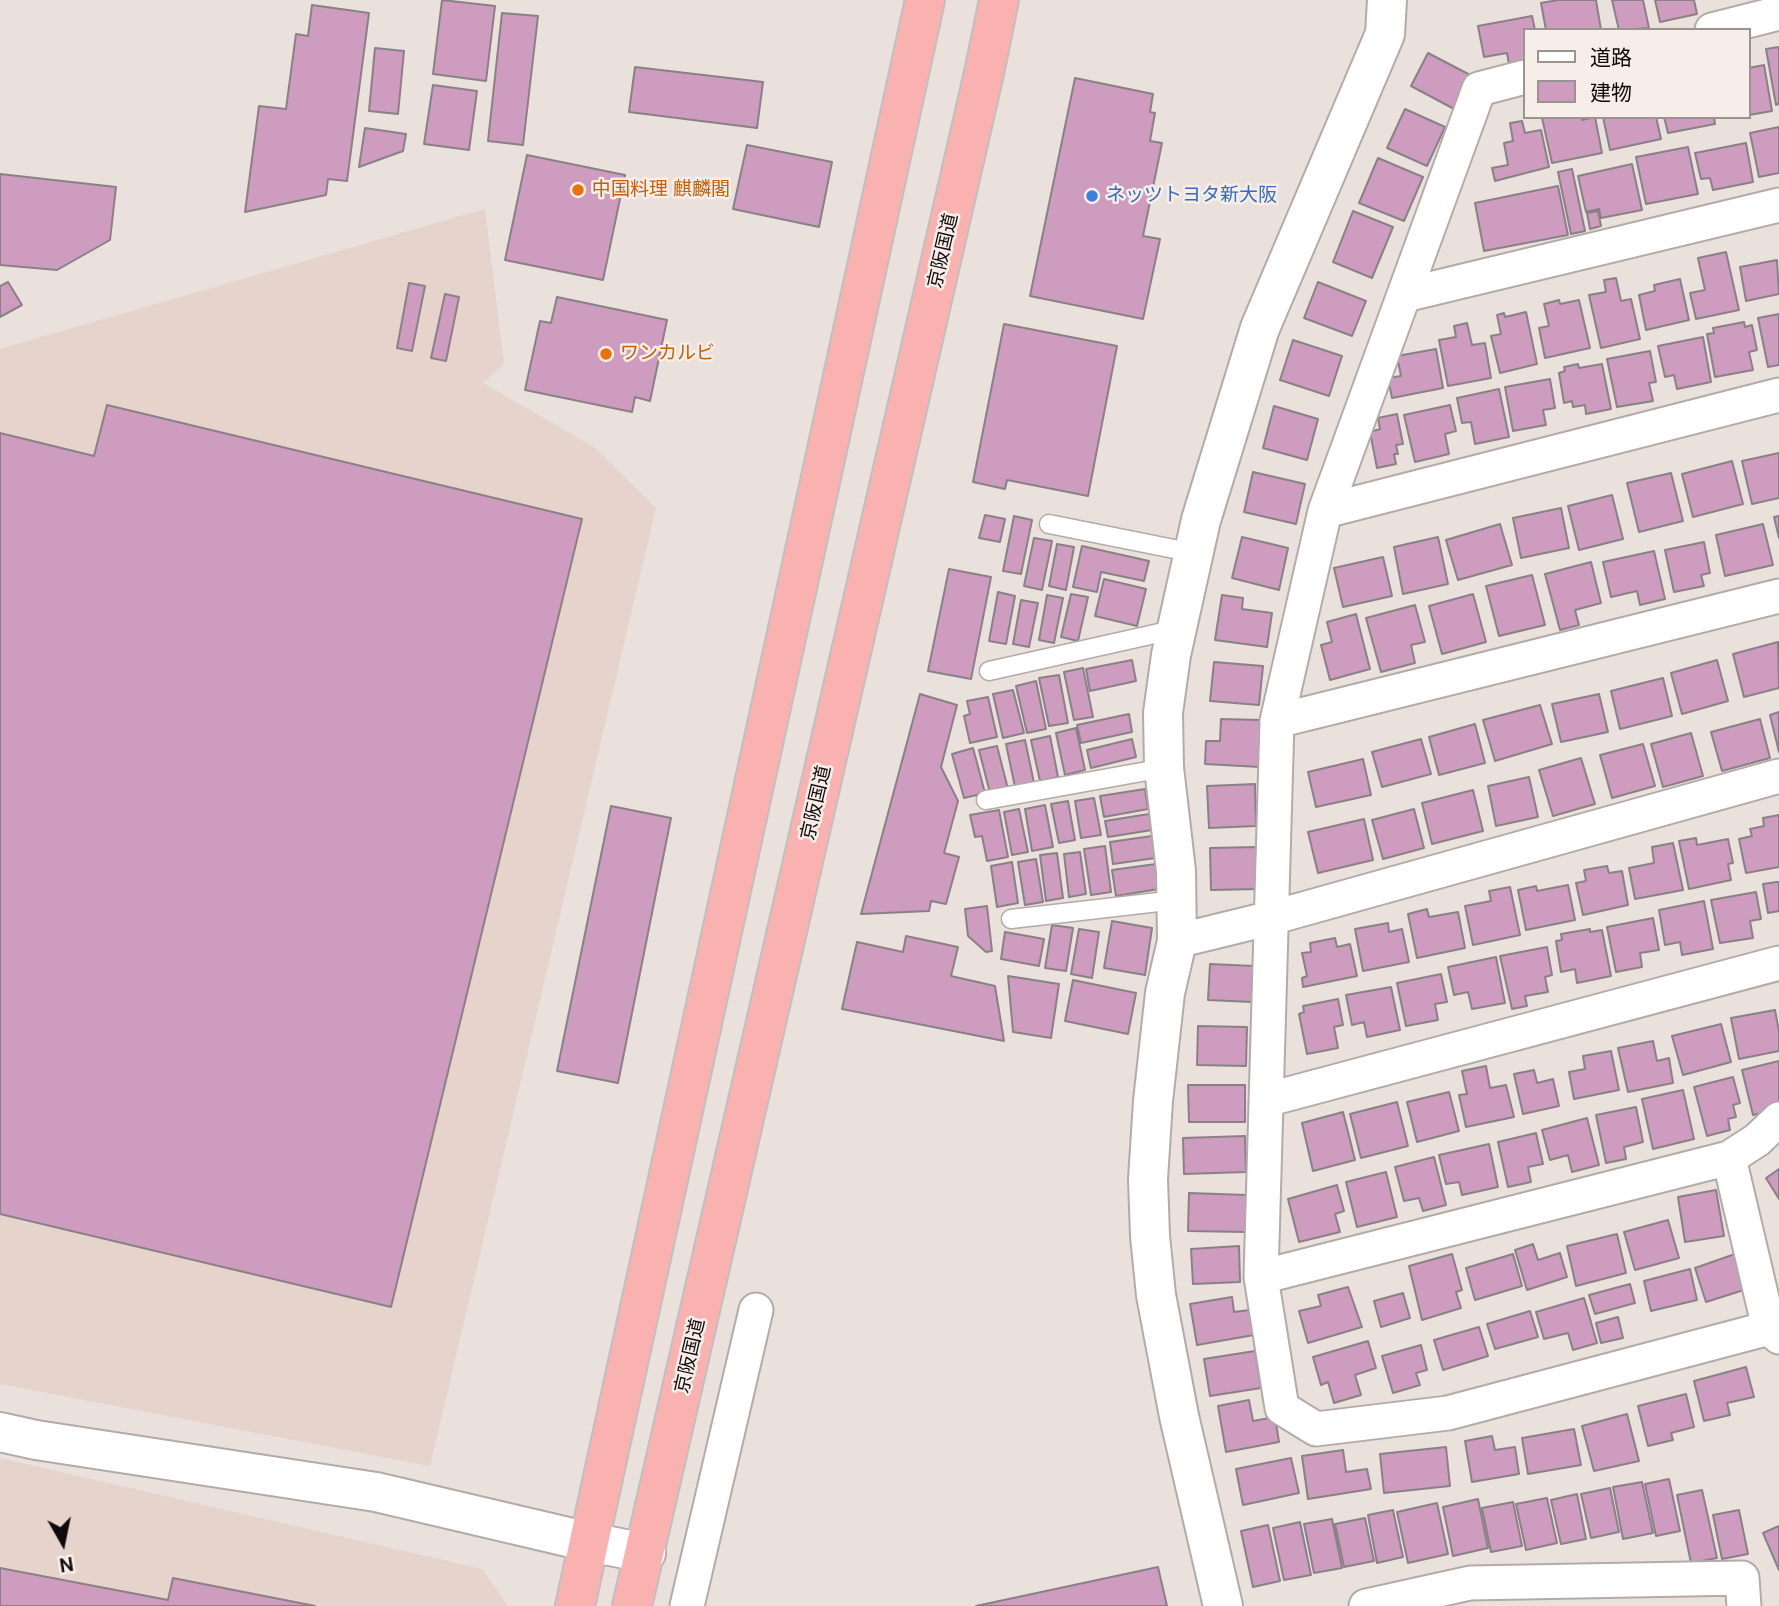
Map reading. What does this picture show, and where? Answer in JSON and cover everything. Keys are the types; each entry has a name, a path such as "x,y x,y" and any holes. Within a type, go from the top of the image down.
{"highway":[{"path":"575,1606 925,0"},
{"name":"京阪国道","path":"632,1606 985,73 999,0"}],"street":[{"path":"1223,1606 1179,1416 1156,1295 1150,1236 1148,1179 1153,1101 1165,993 1177,941 1176,871 1164,768 1163,713 1177,629 1201,520 1259,328 1385,34 1387,0"},
{"path":"1720,28 1779,13"},
{"path":"1524,77 1479,89 1325,511 1277,721 1261,1277 1283,1408 1316,1429 1448,1413 1774,1332 1729,1158"},
{"path":"1405,295 1779,205"},
{"path":"1325,511 1779,394"},
{"path":"1277,721 1779,596"},
{"path":"1177,941 1271,918 1779,776"},
{"path":"1266,1100 1779,963"},
{"path":"1261,1277 1729,1158 1757,1140 1779,1119"},
{"path":"687,1606 756,1310"},
{"path":"0,1432 36,1440 376,1492 646,1553"},
{"path":"1366,1606 1470,1583 1742,1577 1744,1606"}],"lane":[{"path":"1049,524 1194,553"},
{"path":"989,671 1177,629"},
{"path":"986,800 1164,768"},
{"path":"1011,919 1176,901"}],"shaded area":[{"path":"485,209 504,364 483,383 594,447 656,508 430,1466 0,1384 0,349"},
{"path":"0,1458 482,1569 508,1606 0,1606"}],"building":[{"path":"442,0 495,6 486,81 433,74"},
{"path":"1596,0 1601,28 1546,28 1541,3"},
{"path":"1612,0 1643,0 1649,28 1619,28"},
{"path":"1655,0 1694,0 1697,14 1660,22"},
{"path":"312,5 369,13 347,181 328,179 326,195 245,212 259,106 286,109 296,34 308,36"},
{"path":"502,13 538,16 523,145 488,141"},
{"path":"1532,16 1535,28 1524,28 1524,66 1510,69 1507,53 1484,57 1478,26"},
{"path":"1779,47 1779,104 1776,105 1766,49"},
{"path":"375,48 404,51 398,114 369,111"},
{"path":"1428,53 1474,77 1456,110 1411,86"},
{"path":"1764,65 1772,111 1751,115 1751,68"},
{"path":"635,67 763,82 757,128 629,112"},
{"path":"1075,78 1153,94 1150,112 1155,113 1150,141 1162,143 1143,236 1160,239 1143,319 1030,296"},
{"path":"433,85 477,91 469,150 424,144"},
{"path":"1405,109 1445,127 1427,166 1387,148"},
{"path":"1542,119 1595,119 1602,153 1552,163"},
{"path":"1603,119 1656,119 1661,139 1610,150"},
{"path":"1664,119 1714,119 1715,124 1668,133"},
{"path":"1522,121 1525,133 1541,130 1549,167 1495,181 1492,168 1508,165 1504,143 1513,141 1510,123"},
{"path":"1779,127 1779,173 1759,177 1750,133"},
{"path":"365,128 406,134 403,151 359,167"},
{"path":"1746,143 1753,182 1713,190 1710,178 1701,179 1695,153"},
{"path":"747,145 832,162 819,227 733,209"},
{"path":"1688,147 1698,194 1646,204 1636,157"},
{"path":"527,155 625,175 603,280 505,260"},
{"path":"1378,158 1423,177 1404,221 1359,203"},
{"path":"1632,164 1642,210 1601,218 1599,209 1586,212 1578,176"},
{"path":"1572,169 1585,231 1571,234 1558,172"},
{"path":"0,174 116,187 110,240 57,270 0,265"},
{"path":"1558,186 1568,235 1484,251 1475,203"},
{"path":"1353,211 1393,227 1372,278 1333,262"},
{"path":"1598,211 1601,226 1590,229 1587,213"},
{"path":"1726,252 1739,310 1696,319 1690,293 1705,290 1698,258"},
{"path":"1777,260 1779,294 1746,301 1740,267"},
{"path":"1616,278 1621,301 1631,299 1640,339 1601,348 1589,295 1606,292 1604,280"},
{"path":"1680,279 1689,320 1646,330 1639,295 1655,291 1654,285"},
{"path":"8,282 22,305 0,317 0,286"},
{"path":"1318,282 1366,301 1352,336 1304,318"},
{"path":"409,283 425,286 412,351 397,348"},
{"path":"445,294 459,297 446,361 431,358"},
{"path":"557,297 667,320 650,401 635,397 632,412 525,390 540,321 551,323"},
{"path":"1559,300 1560,304 1579,300 1590,348 1545,358 1539,328 1549,326 1544,304"},
{"path":"1526,312 1537,364 1500,373 1491,336 1501,334 1497,315 1504,313 1505,317"},
{"path":"1779,314 1779,365 1768,367 1758,318"},
{"path":"1744,322 1745,327 1752,325 1757,350 1749,352 1753,370 1715,377 1707,334 1714,333 1713,328"},
{"path":"1467,323 1472,345 1485,343 1491,378 1448,386 1439,340 1456,337 1454,326"},
{"path":"1004,324 1117,346 1088,496 1007,480 1005,489 973,482"},
{"path":"1703,337 1711,382 1677,389 1674,375 1665,377 1658,346"},
{"path":"1293,340 1342,356 1329,396 1280,380"},
{"path":"1436,349 1443,388 1392,398 1388,378 1401,376 1397,356"},
{"path":"1650,351 1656,382 1649,383 1653,401 1617,407 1607,359"},
{"path":"1578,364 1579,368 1602,364 1611,409 1586,414 1585,405 1573,407 1572,401 1564,403 1559,373 1565,371 1564,367"},
{"path":"1550,379 1555,408 1543,410 1546,425 1513,431 1505,387"},
{"path":"1499,389 1509,437 1475,444 1471,422 1462,423 1457,398"},
{"path":"107,405 582,519 391,1307 0,1214 0,433 94,456"},
{"path":"1450,405 1456,431 1445,434 1449,454 1415,462 1404,415"},
{"path":"1274,406 1318,419 1307,460 1263,448"},
{"path":"1397,414 1403,444 1396,445 1396,464 1377,468 1370,432 1380,429 1378,418"},
{"path":"1779,453 1779,498 1752,504 1742,461"},
{"path":"1732,461 1743,504 1693,517 1682,474"},
{"path":"1253,472 1305,484 1296,524 1244,512"},
{"path":"1671,473 1683,521 1639,532 1627,483"},
{"path":"1612,495 1623,539 1579,550 1568,506"},
{"path":"1561,508 1569,548 1521,558 1513,518"},
{"path":"985,515 1005,519 1000,542 979,538"},
{"path":"1014,516 1032,520 1021,574 1003,571"},
{"path":"1779,516 1779,538 1774,517"},
{"path":"1500,524 1512,565 1458,580 1446,540"},
{"path":"1763,524 1773,565 1725,576 1716,535"},
{"path":"1242,537 1288,548 1279,590 1232,578"},
{"path":"1438,537 1448,584 1403,594 1394,547"},
{"path":"1034,538 1052,541 1042,590 1024,586"},
{"path":"1704,542 1710,573 1701,575 1704,586 1674,592 1665,550"},
{"path":"1057,544 1074,547 1066,590 1049,586"},
{"path":"1082,546 1149,561 1144,581 1101,572 1097,592 1073,587"},
{"path":"1654,551 1665,599 1640,605 1637,591 1611,597 1603,562"},
{"path":"1383,557 1392,596 1343,607 1334,568"},
{"path":"1591,562 1601,603 1575,610 1579,625 1560,630 1545,574"},
{"path":"949,569 991,577 971,679 928,671"},
{"path":"1532,575 1545,625 1499,636 1486,586"},
{"path":"1104,579 1146,589 1137,626 1095,616"},
{"path":"998,592 1015,596 1006,644 989,641"},
{"path":"1071,594 1088,597 1078,641 1061,637"},
{"path":"1473,594 1486,642 1442,654 1429,606"},
{"path":"1047,595 1063,598 1054,643 1039,640"},
{"path":"1222,595 1243,598 1242,609 1272,613 1267,647 1215,640"},
{"path":"1021,600 1038,603 1029,647 1013,644"},
{"path":"1415,605 1425,642 1411,645 1415,663 1381,672 1366,618"},
{"path":"1356,614 1370,669 1330,680 1321,645 1332,642 1327,622"},
{"path":"1778,642 1779,688 1744,697 1733,654"},
{"path":"1132,660 1136,681 1090,691 1086,669"},
{"path":"1717,660 1728,701 1682,714 1671,673"},
{"path":"1214,662 1263,666 1259,705 1210,701"},
{"path":"1083,668 1093,717 1074,720 1064,672"},
{"path":"1059,675 1068,723 1049,726 1039,678"},
{"path":"1663,678 1672,716 1620,729 1611,691"},
{"path":"1036,681 1046,729 1027,733 1016,686"},
{"path":"1013,690 1024,733 1003,738 993,694"},
{"path":"920,694 957,705 941,767 958,801 944,853 959,857 946,904 931,901 929,911 861,914"},
{"path":"1599,694 1608,732 1561,742 1552,704"},
{"path":"988,697 997,737 970,743 964,716 970,714 967,701"},
{"path":"1540,705 1552,744 1495,761 1483,720"},
{"path":"1779,712 1779,752 1770,715"},
{"path":"1129,714 1132,732 1081,743 1077,725"},
{"path":"1221,719 1262,720 1260,767 1205,764 1206,741 1220,741"},
{"path":"1760,719 1770,758 1722,771 1711,732"},
{"path":"1475,724 1485,763 1439,775 1429,737"},
{"path":"1076,728 1085,770 1065,775 1056,733"},
{"path":"1691,733 1703,776 1663,787 1651,744"},
{"path":"1050,736 1058,777 1040,781 1031,740"},
{"path":"1132,739 1136,757 1091,768 1087,750"},
{"path":"1421,739 1431,774 1382,787 1372,752"},
{"path":"1025,740 1034,783 1015,787 1006,744"},
{"path":"1643,744 1655,786 1612,798 1600,755"},
{"path":"997,746 1008,789 990,793 979,750"},
{"path":"973,748 985,793 964,798 952,754"},
{"path":"1581,758 1595,804 1553,816 1539,770"},
{"path":"1363,759 1371,795 1316,807 1308,772"},
{"path":"1529,777 1538,817 1496,826 1488,786"},
{"path":"1255,784 1256,826 1209,828 1207,786"},
{"path":"1145,789 1148,809 1104,817 1100,796"},
{"path":"1473,790 1483,831 1432,844 1422,803"},
{"path":"1094,798 1101,835 1081,838 1075,801"},
{"path":"1068,801 1075,840 1059,843 1051,804"},
{"path":"1045,805 1053,847 1032,851 1025,809"},
{"path":"611,806 671,818 618,1083 557,1071"},
{"path":"1019,809 1028,852 1012,855 1004,812"},
{"path":"1414,809 1424,848 1383,859 1372,820"},
{"path":"999,810 1008,857 987,861 982,836 975,837 970,815"},
{"path":"1149,814 1152,830 1108,837 1105,821"},
{"path":"1779,815 1779,867 1746,873 1739,839 1752,836 1750,829 1764,826 1763,818"},
{"path":"1364,819 1373,860 1318,873 1308,832"},
{"path":"1152,836 1155,858 1113,864 1110,842"},
{"path":"1696,838 1697,845 1728,839 1733,863 1728,864 1731,880 1689,889 1679,841"},
{"path":"1673,843 1683,890 1635,899 1629,868 1654,863 1652,847"},
{"path":"1105,846 1111,892 1091,895 1084,849"},
{"path":"1258,847 1259,889 1211,890 1210,848"},
{"path":"1080,852 1086,894 1069,897 1064,854"},
{"path":"1057,853 1063,898 1046,901 1040,855"},
{"path":"1036,859 1043,902 1025,905 1018,862"},
{"path":"1012,862 1018,903 997,907 991,866"},
{"path":"1156,864 1159,889 1116,896 1112,870"},
{"path":"1607,866 1609,873 1622,871 1628,905 1583,915 1576,883 1586,881 1584,870"},
{"path":"1779,882 1779,911 1768,913 1763,884"},
{"path":"1568,885 1575,920 1526,930 1518,890 1536,886 1537,891"},
{"path":"1510,887 1520,935 1473,945 1465,906 1491,901 1489,891"},
{"path":"1756,892 1761,919 1750,921 1753,938 1720,943 1711,900"},
{"path":"1704,901 1713,949 1682,955 1680,942 1665,945 1659,910"},
{"path":"987,906 992,951 986,952 968,936 965,909"},
{"path":"1427,909 1429,917 1458,912 1465,948 1417,958 1408,914"},
{"path":"1653,918 1659,950 1640,953 1642,967 1616,972 1607,927"},
{"path":"1112,921 1152,928 1145,975 1104,968"},
{"path":"1388,923 1389,932 1402,929 1409,962 1363,971 1355,929"},
{"path":"1052,925 1073,928 1066,971 1045,968"},
{"path":"1079,929 1099,932 1092,978 1071,974"},
{"path":"1590,929 1590,932 1602,930 1611,976 1577,983 1575,969 1561,972 1556,941 1562,940 1561,934"},
{"path":"1005,932 1044,939 1039,966 1001,959"},
{"path":"906,936 958,947 951,976 995,986 1004,1041 842,1009 857,942 903,952"},
{"path":"1335,938 1337,947 1350,944 1357,976 1303,987 1302,978 1307,976 1302,953 1311,952 1310,943"},
{"path":"1547,947 1552,975 1545,977 1548,992 1525,996 1527,1006 1512,1009 1500,956"},
{"path":"1496,957 1505,1003 1472,1009 1468,992 1454,995 1448,967"},
{"path":"1210,964 1254,966 1252,1002 1208,1000"},
{"path":"1441,974 1447,1002 1435,1004 1438,1020 1406,1026 1397,983"},
{"path":"1008,976 1059,984 1051,1038 1013,1032"},
{"path":"1073,980 1136,993 1128,1034 1065,1021"},
{"path":"1391,987 1400,1030 1367,1037 1364,1022 1352,1025 1346,995"},
{"path":"1338,999 1343,1025 1334,1027 1338,1048 1307,1054 1299,1014 1304,1012 1303,1006"},
{"path":"1775,1010 1779,1051 1739,1059 1731,1018"},
{"path":"1721,1024 1731,1062 1683,1075 1672,1036"},
{"path":"1198,1026 1247,1027 1246,1066 1197,1065"},
{"path":"1653,1041 1657,1061 1669,1058 1673,1083 1628,1092 1618,1048"},
{"path":"1611,1051 1619,1090 1574,1099 1569,1072 1585,1069 1583,1056"},
{"path":"1779,1061 1779,1109 1753,1115 1742,1070"},
{"path":"1486,1066 1490,1088 1506,1085 1514,1117 1466,1127 1459,1095 1467,1094 1462,1071"},
{"path":"1534,1070 1537,1083 1553,1079 1559,1106 1523,1114 1514,1074"},
{"path":"1733,1077 1740,1103 1733,1105 1736,1117 1728,1119 1730,1130 1707,1136 1694,1087"},
{"path":"1188,1085 1245,1085 1245,1122 1189,1122"},
{"path":"1683,1090 1694,1139 1653,1149 1642,1099"},
{"path":"1449,1092 1459,1131 1417,1142 1407,1102"},
{"path":"1397,1102 1408,1146 1361,1158 1350,1114"},
{"path":"1636,1107 1643,1142 1624,1147 1626,1159 1606,1163 1596,1115"},
{"path":"1343,1112 1355,1160 1313,1171 1302,1123"},
{"path":"1587,1118 1599,1165 1572,1172 1568,1155 1550,1160 1542,1130"},
{"path":"1536,1133 1543,1164 1528,1167 1531,1182 1508,1187 1498,1142"},
{"path":"1245,1136 1246,1172 1184,1174 1183,1138"},
{"path":"1489,1144 1498,1187 1462,1195 1459,1182 1446,1184 1439,1155"},
{"path":"1434,1157 1446,1205 1423,1211 1419,1198 1404,1201 1395,1167"},
{"path":"1779,1169 1779,1199 1766,1178"},
{"path":"1386,1172 1397,1217 1357,1227 1346,1182"},
{"path":"1337,1185 1344,1211 1335,1214 1340,1232 1299,1242 1288,1199"},
{"path":"1716,1190 1724,1236 1685,1242 1678,1197"},
{"path":"1189,1193 1247,1195 1246,1232 1188,1231"},
{"path":"1668,1220 1679,1258 1635,1270 1624,1232"},
{"path":"1617,1234 1626,1273 1576,1286 1567,1246"},
{"path":"1533,1244 1538,1260 1560,1253 1567,1277 1527,1290 1515,1250"},
{"path":"1239,1246 1240,1282 1193,1284 1191,1249"},
{"path":"1452,1254 1462,1290 1456,1292 1461,1308 1422,1320 1409,1266"},
{"path":"1513,1254 1522,1286 1475,1300 1466,1268"},
{"path":"1735,1254 1747,1289 1706,1302 1695,1268"},
{"path":"1690,1269 1697,1300 1651,1311 1644,1281"},
{"path":"1630,1284 1635,1303 1595,1314 1589,1295"},
{"path":"1348,1287 1362,1327 1308,1343 1299,1311 1321,1306 1318,1295"},
{"path":"1403,1293 1410,1318 1381,1327 1374,1301"},
{"path":"1232,1297 1234,1312 1250,1310 1254,1335 1197,1345 1190,1304"},
{"path":"1584,1298 1597,1343 1573,1350 1568,1333 1544,1339 1536,1312"},
{"path":"1530,1311 1538,1337 1495,1349 1487,1324"},
{"path":"1618,1317 1623,1338 1601,1343 1596,1323"},
{"path":"1479,1327 1488,1356 1443,1370 1434,1340"},
{"path":"1368,1341 1376,1368 1355,1375 1361,1395 1334,1403 1328,1382 1321,1385 1313,1357"},
{"path":"1421,1345 1427,1370 1416,1373 1420,1385 1393,1393 1382,1356"},
{"path":"1255,1351 1261,1388 1210,1396 1204,1359"},
{"path":"1746,1367 1754,1397 1727,1403 1730,1415 1704,1421 1694,1381"},
{"path":"1686,1394 1694,1427 1671,1433 1673,1440 1648,1446 1638,1406"},
{"path":"1249,1400 1253,1421 1275,1417 1279,1442 1226,1452 1218,1406"},
{"path":"1627,1414 1639,1461 1594,1471 1582,1426"},
{"path":"1574,1429 1581,1465 1528,1474 1522,1438"},
{"path":"1492,1436 1495,1450 1515,1447 1519,1474 1472,1482 1465,1441"},
{"path":"1446,1447 1450,1486 1384,1493 1380,1454"},
{"path":"1343,1450 1346,1472 1367,1469 1371,1489 1308,1499 1302,1456"},
{"path":"1291,1458 1299,1493 1243,1505 1236,1469"},
{"path":"1669,1479 1680,1531 1656,1536 1645,1484"},
{"path":"1642,1482 1653,1533 1623,1539 1613,1487"},
{"path":"1610,1488 1619,1532 1591,1538 1581,1494"},
{"path":"1702,1490 1717,1558 1691,1563 1677,1495"},
{"path":"1577,1494 1586,1539 1561,1544 1551,1500"},
{"path":"1547,1498 1557,1543 1526,1550 1516,1504"},
{"path":"1478,1499 1488,1548 1453,1556 1443,1507"},
{"path":"1513,1502 1522,1546 1491,1552 1482,1508"},
{"path":"1437,1503 1448,1554 1408,1563 1397,1512"},
{"path":"1393,1510 1403,1557 1377,1563 1368,1515"},
{"path":"1739,1510 1748,1554 1722,1559 1713,1515"},
{"path":"1365,1518 1374,1561 1344,1567 1335,1524"},
{"path":"1332,1519 1342,1568 1314,1573 1304,1524"},
{"path":"1300,1522 1311,1575 1284,1580 1273,1528"},
{"path":"1268,1525 1280,1581 1253,1587 1241,1531"},
{"path":"1779,1526 1779,1570 1763,1533"},
{"path":"1158,1567 1167,1606 976,1606"},
{"path":"0,1568 168,1600 173,1578 315,1606 0,1606"}],"place":[{"name":"中国料理 麒麟閣","path":"578,190"},
{"name":"ネッツトヨタ新大阪","path":"1092,196"},
{"name":"ワンカルビ","path":"606,354"}]}
